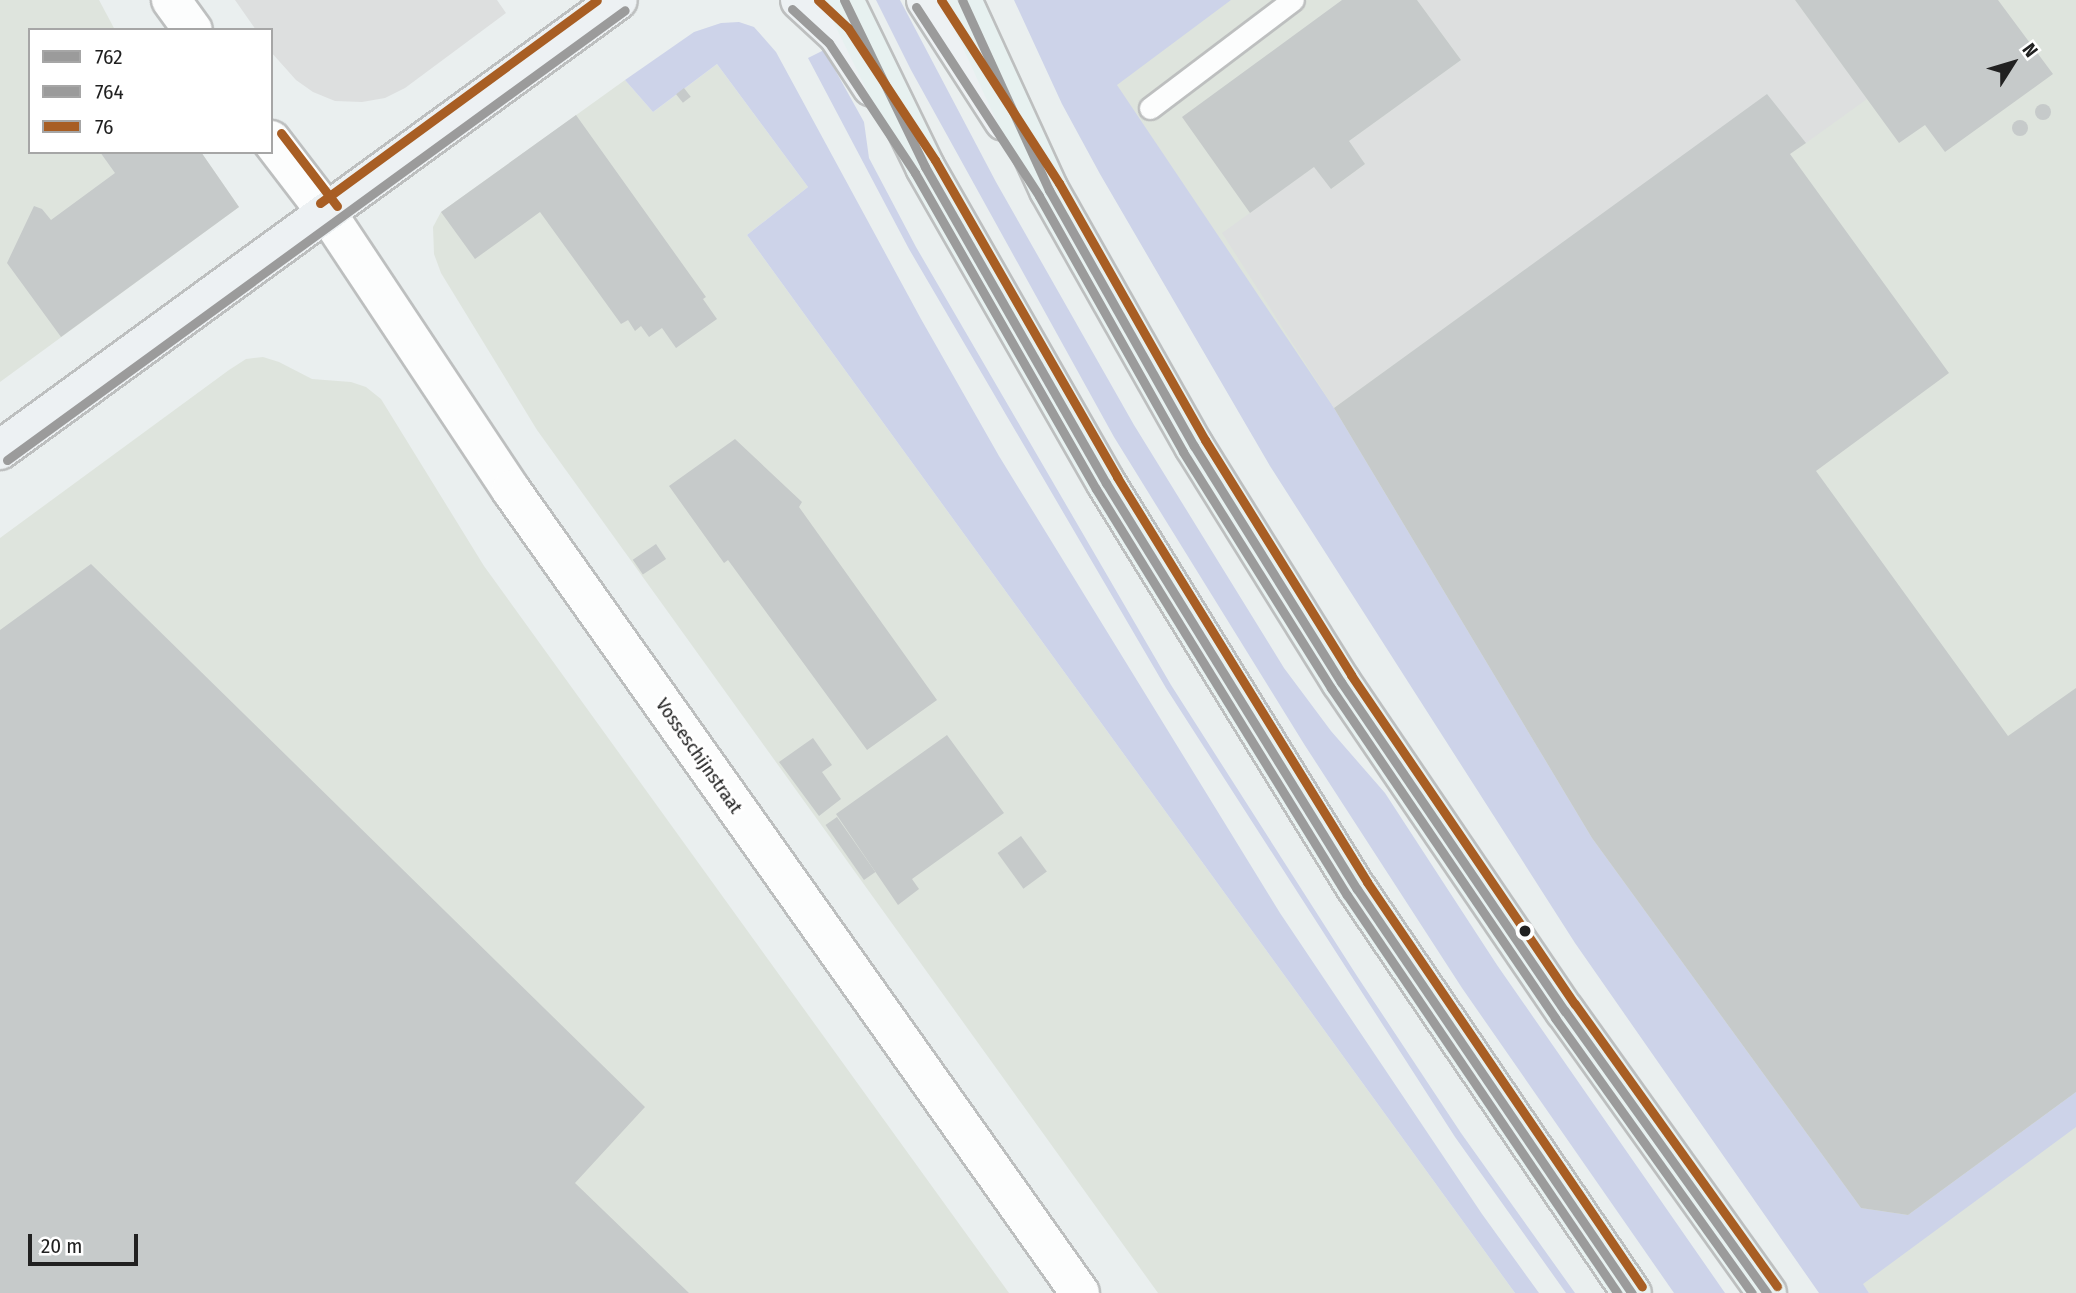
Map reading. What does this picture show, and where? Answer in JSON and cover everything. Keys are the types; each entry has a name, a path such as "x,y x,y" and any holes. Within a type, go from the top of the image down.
{"main road":[{"path":"0,450 618,0"},
{"path":"800,0 838,35 925,167 1107,483 1357,890 1632,1293"},
{"path":"844,0 925,167"},
{"path":"926,0 1049,190 1194,446 1341,682 1565,1012 1767,1293"},
{"path":"962,0 1049,190"}],"street":[{"path":"172,0 192,28"},
{"name":"Vosseschijnstraat","path":"273,143 327,213 519,501 1080,1293"}],"lane":[{"path":"1150,108 1293,0"}],"shaded area":[{"path":"0,0 99,0 114,28 28,28 28,154 202,154 239,207 0,382"},
{"path":"235,0 497,0 506,13 405,88 385,98 362,102 335,101 313,92 296,80 273,54 273,28 255,28"},
{"path":"876,0 900,0 996,182 1134,425 1284,668 1331,731 1385,793 1497,965 1725,1293 1674,1293 1462,988 1304,744 1114,437 911,70"},
{"path":"1014,0 1231,0 1117,85 1334,408 1592,838 1861,1208 1908,1215 2076,1092 2076,1127 1863,1284 1869,1293 1819,1293 1575,943 1270,466 1100,174 1062,104"},
{"path":"1021,0 2076,0 2076,1293 1869,1293 1681,1035"},
{"path":"1417,0 1795,0 1867,99 1806,143 1767,95 1334,408 1222,233 1314,167 1332,189 1365,164 1349,141 1461,60"},
{"path":"739,22 754,27 776,52 999,456 1280,913 1482,1214 1539,1293 1515,1293 747,235 808,187 717,64 653,112 625,80 694,32 721,23"},
{"path":"824,50 864,122 869,158 916,247 1171,685 1461,1133 1575,1293 1566,1293 1455,1137 1166,688 909,249 808,58"},
{"path":"717,64 808,187 747,235 1515,1293 1158,1293 537,430 441,273 434,254 433,227 441,212 625,80 653,112"},
{"path":"263,357 312,379 351,382 366,387 381,399 484,566 1009,1293 0,1293 0,538 229,370 246,359"}],"building":[{"path":"1342,0 1417,0 1461,60 1349,141 1365,164 1331,189 1314,167 1250,213 1182,117"},
{"path":"1795,0 1998,0 2053,74 1945,152 1925,125 1899,143"},
{"path":"684,88 691,97 683,103 676,94"},
{"path":"1767,94 1806,143 1790,154 1949,373 1816,471 2008,736 2076,688 2076,1092 1908,1215 1861,1208 1592,838 1334,408"},
{"path":"2040,104 2046,104 2051,112 2049,118 2040,120 2035,115 2035,109"},
{"path":"576,115 706,297 703,299 717,319 676,348 662,328 649,337 641,326 635,331 628,320 621,324 540,212 475,259 441,212"},
{"path":"2017,120 2023,120 2028,128 2026,134 2017,136 2012,131 2012,125"},
{"path":"101,154 202,154 239,207 61,337 7,263 34,206 42,209 51,220 115,173"},
{"path":"735,439 802,502 799,507 937,700 867,750 728,560 724,563 669,486"},
{"path":"656,544 666,559 643,575 633,560"},
{"path":"91,564 645,1107 575,1183 689,1293 0,1293 0,630"},
{"path":"947,735 1004,813 912,879 919,889 898,905 836,814"},
{"path":"813,738 832,765 822,772 841,799 819,816 779,762"},
{"path":"837,817 875,872 864,880 826,825"},
{"path":"1021,836 1047,872 1023,889 998,853"}],"transit line":[{"name":"76","path":"320,203 597,0"},
{"name":"76","path":"818,0 848,28 935,160 1117,477 1367,882 1642,1286"},
{"name":"762","path":"844,0 925,167 1106,483 1357,889 1632,1293"},
{"name":"76","path":"941,0 1059,183 1205,440 1351,675 1575,1004 1777,1286"},
{"name":"762","path":"962,0 1049,190 1194,446 1341,682 1565,1011 1767,1293"},
{"name":"764","path":"916,7 1039,196 1183,452 1331,688 1555,1018 1752,1293"},
{"name":"764","path":"792,9 829,43 915,173 1096,489 1347,895 1617,1293"},
{"name":"764","path":"7,460 625,10"},
{"name":"76","path":"281,133 337,206"}]}
